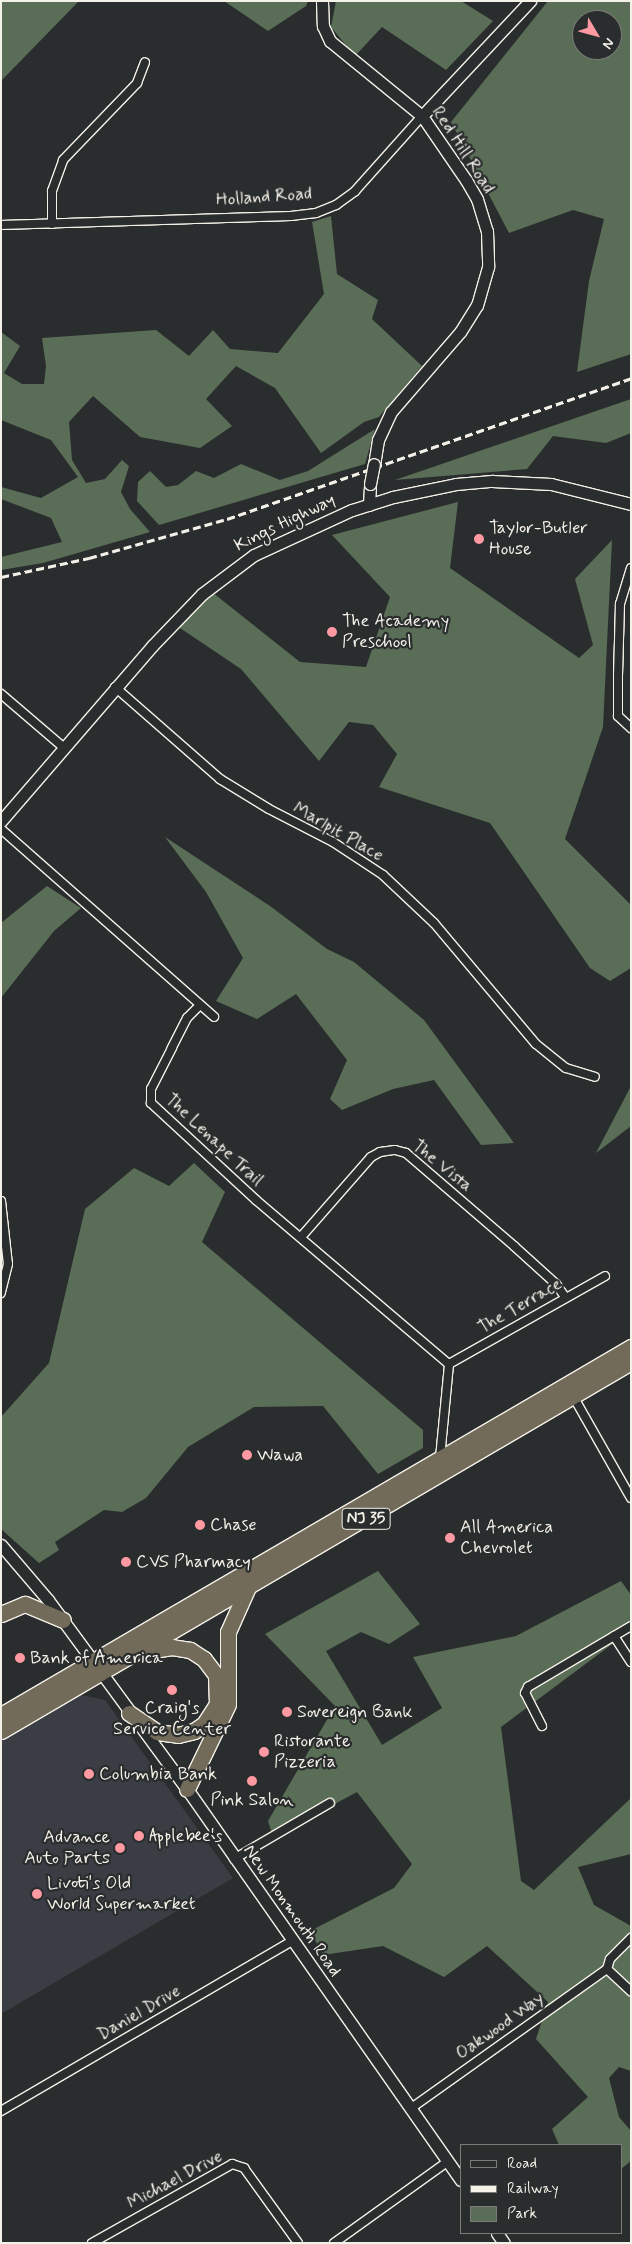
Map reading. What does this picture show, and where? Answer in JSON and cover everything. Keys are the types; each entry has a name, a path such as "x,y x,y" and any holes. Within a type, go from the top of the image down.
{"highway":[{"name":"NJ 35","path":"5,1712 631,1347"},
{"name":"NJ 35","path":"1,1731 631,1362"},
{"path":"187,1789 228,1704 228,1632 248,1587"},
{"path":"1,1614 25,1604 63,1620"},
{"path":"129,1713 157,1732 188,1734 211,1717 219,1694 211,1666 197,1653 172,1647 137,1652"}],"street":[{"name":"Red Hill Road","path":"322,1 323,26 330,41 422,116 477,198 487,231 488,267 482,292 471,316 385,422 370,484 369,505"},
{"name":"Holland Road","path":"1,225 291,216 316,213 336,204 355,191 422,116 530,1"},
{"path":"52,224 52,191 63,160 138,83 145,62"},
{"name":"Kings Highway","path":"1,821 115,687 202,594 226,573 254,555 317,524 369,505 424,489 492,481 552,484 631,504"},
{"path":"631,568 620,604 618,716 631,728"},
{"name":"Marlpit Place","path":"115,687 220,779 268,810 334,842 383,875 434,923 536,1044 566,1068 596,1077"},
{"path":"1,694 63,747"},
{"path":"1,829 214,1017"},
{"name":"The Lenape Trail","path":"200,1005 187,1018 151,1089 151,1103 168,1121 300,1237 449,1364"},
{"name":"The Vista","path":"300,1237 371,1157 385,1150 401,1151 549,1277 565,1297"},
{"path":"1,1201 8,1252 1,1293"},
{"name":"The Terrace","path":"449,1364 605,1276"},
{"path":"440,1458 441,1425 449,1364"},
{"path":"573,1396 631,1498"},
{"name":"New Monmouth Road","path":"1,1545 63,1620 90,1661 187,1789 234,1860 460,2179"},
{"path":"542,1726 525,1693 528,1688 631,1626"},
{"path":"614,1636 631,1662"},
{"path":"234,1860 330,1803"},
{"path":"631,1938 610,1959 607,1969 631,1991"},
{"name":"Daniel Drive","path":"1,2111 292,1941"},
{"name":"Oakwood Way","path":"410,2109 607,1969"},
{"path":"334,2243 447,2162"},
{"name":"Michael Drive","path":"92,2243 232,2164 244,2168 298,2243"}],"shaded area":[{"path":"81,1695 105,1700 233,1878 1,2014 1,1741"}],"green space":[{"path":"1,1 79,1 1,81"},
{"path":"224,1 308,1 306,6 268,31"},
{"path":"336,1 461,1 493,21 446,70 382,27 355,56 331,27"},
{"path":"548,1 631,1 631,354 577,372 589,281 604,219 573,210 509,233 451,122"},
{"path":"331,216 337,274 378,300 372,319 422,366 379,417 364,422 321,453 275,388 236,366 206,399 232,426 200,448 140,437 93,396 69,422 72,460 86,483 105,479 122,460 129,466 121,492 130,509 150,532 43,563 1,570 1,557 62,542 51,518 1,499 1,487 41,498 78,477 51,440 1,420 1,332 20,346 4,373 22,384 44,384 46,366 42,338 156,330 189,356 213,330 230,349 278,353 324,294 312,222"},
{"path":"631,399 631,433 606,443 553,436 527,469 395,480"},
{"path":"375,429 365,464 159,525 137,501 138,482 150,471 166,487 178,485 196,471 214,478 241,464 280,480 308,471"},
{"path":"458,502 450,568 579,658 593,645 575,579 612,540 603,727 565,839 631,905 631,968 610,981 590,968 490,823 379,787 397,754 373,725 349,722 319,761 241,669 174,624 208,589 300,662 366,667 390,597 332,535"},
{"path":"165,837 270,906 327,949 354,962 424,1020 514,1143 481,1145 434,1080 393,1089 342,1110 330,1099 347,1060 296,994 257,1019 216,1001 243,958 206,892"},
{"path":"47,886 81,908 54,931 1,998 1,923"},
{"path":"631,1086 631,1126 596,1153"},
{"path":"194,1163 225,1192 202,1242 423,1430 423,1448 378,1474 323,1406 254,1407 188,1447 146,1498 122,1512 104,1510 55,1542 59,1550 39,1563 1,1529 1,1417 49,1363 85,1209 134,1168 169,1186"},
{"path":"378,1571 420,1624 389,1644 361,1632 326,1651 382,1745 442,1708 413,1657 516,1636 621,1581 631,1595 631,1630 501,1727 521,1881 534,1890 631,1798 631,1854 578,1867 594,1905 631,1926 631,2071 619,2067 609,2078 619,2117 631,2131 631,2161 622,2168 622,2144 559,2144 552,2129 588,2097 536,2039 548,2002 487,1946 444,1977 383,1946 323,1955 310,1931 394,1888 412,1864 357,1792 273,1837 268,1821 335,1706 265,1634"}],"railway":[{"path":"1,577 89,558 227,519 631,378"}],"place":[{"name":"Taylor-Butler House","path":"479,539"},
{"name":"The Academy Preschool","path":"332,632"},
{"name":"Wawa","path":"247,1455"},
{"name":"Chase","path":"200,1525"},
{"name":"All America Chevrolet","path":"450,1538"},
{"name":"CVS Pharmacy","path":"126,1562"},
{"name":"Bank of America","path":"20,1658"},
{"name":"Craig's Service Center","path":"172,1690"},
{"name":"Sovereign Bank","path":"287,1712"},
{"name":"Ristorante Pizzeria","path":"264,1752"},
{"name":"Columbia Bank","path":"89,1774"},
{"name":"Pink Salon","path":"252,1781"},
{"name":"Applebee's","path":"139,1836"},
{"name":"Advance Auto Parts","path":"120,1848"},
{"name":"Livoti's Old World Supermarket","path":"37,1894"}]}
